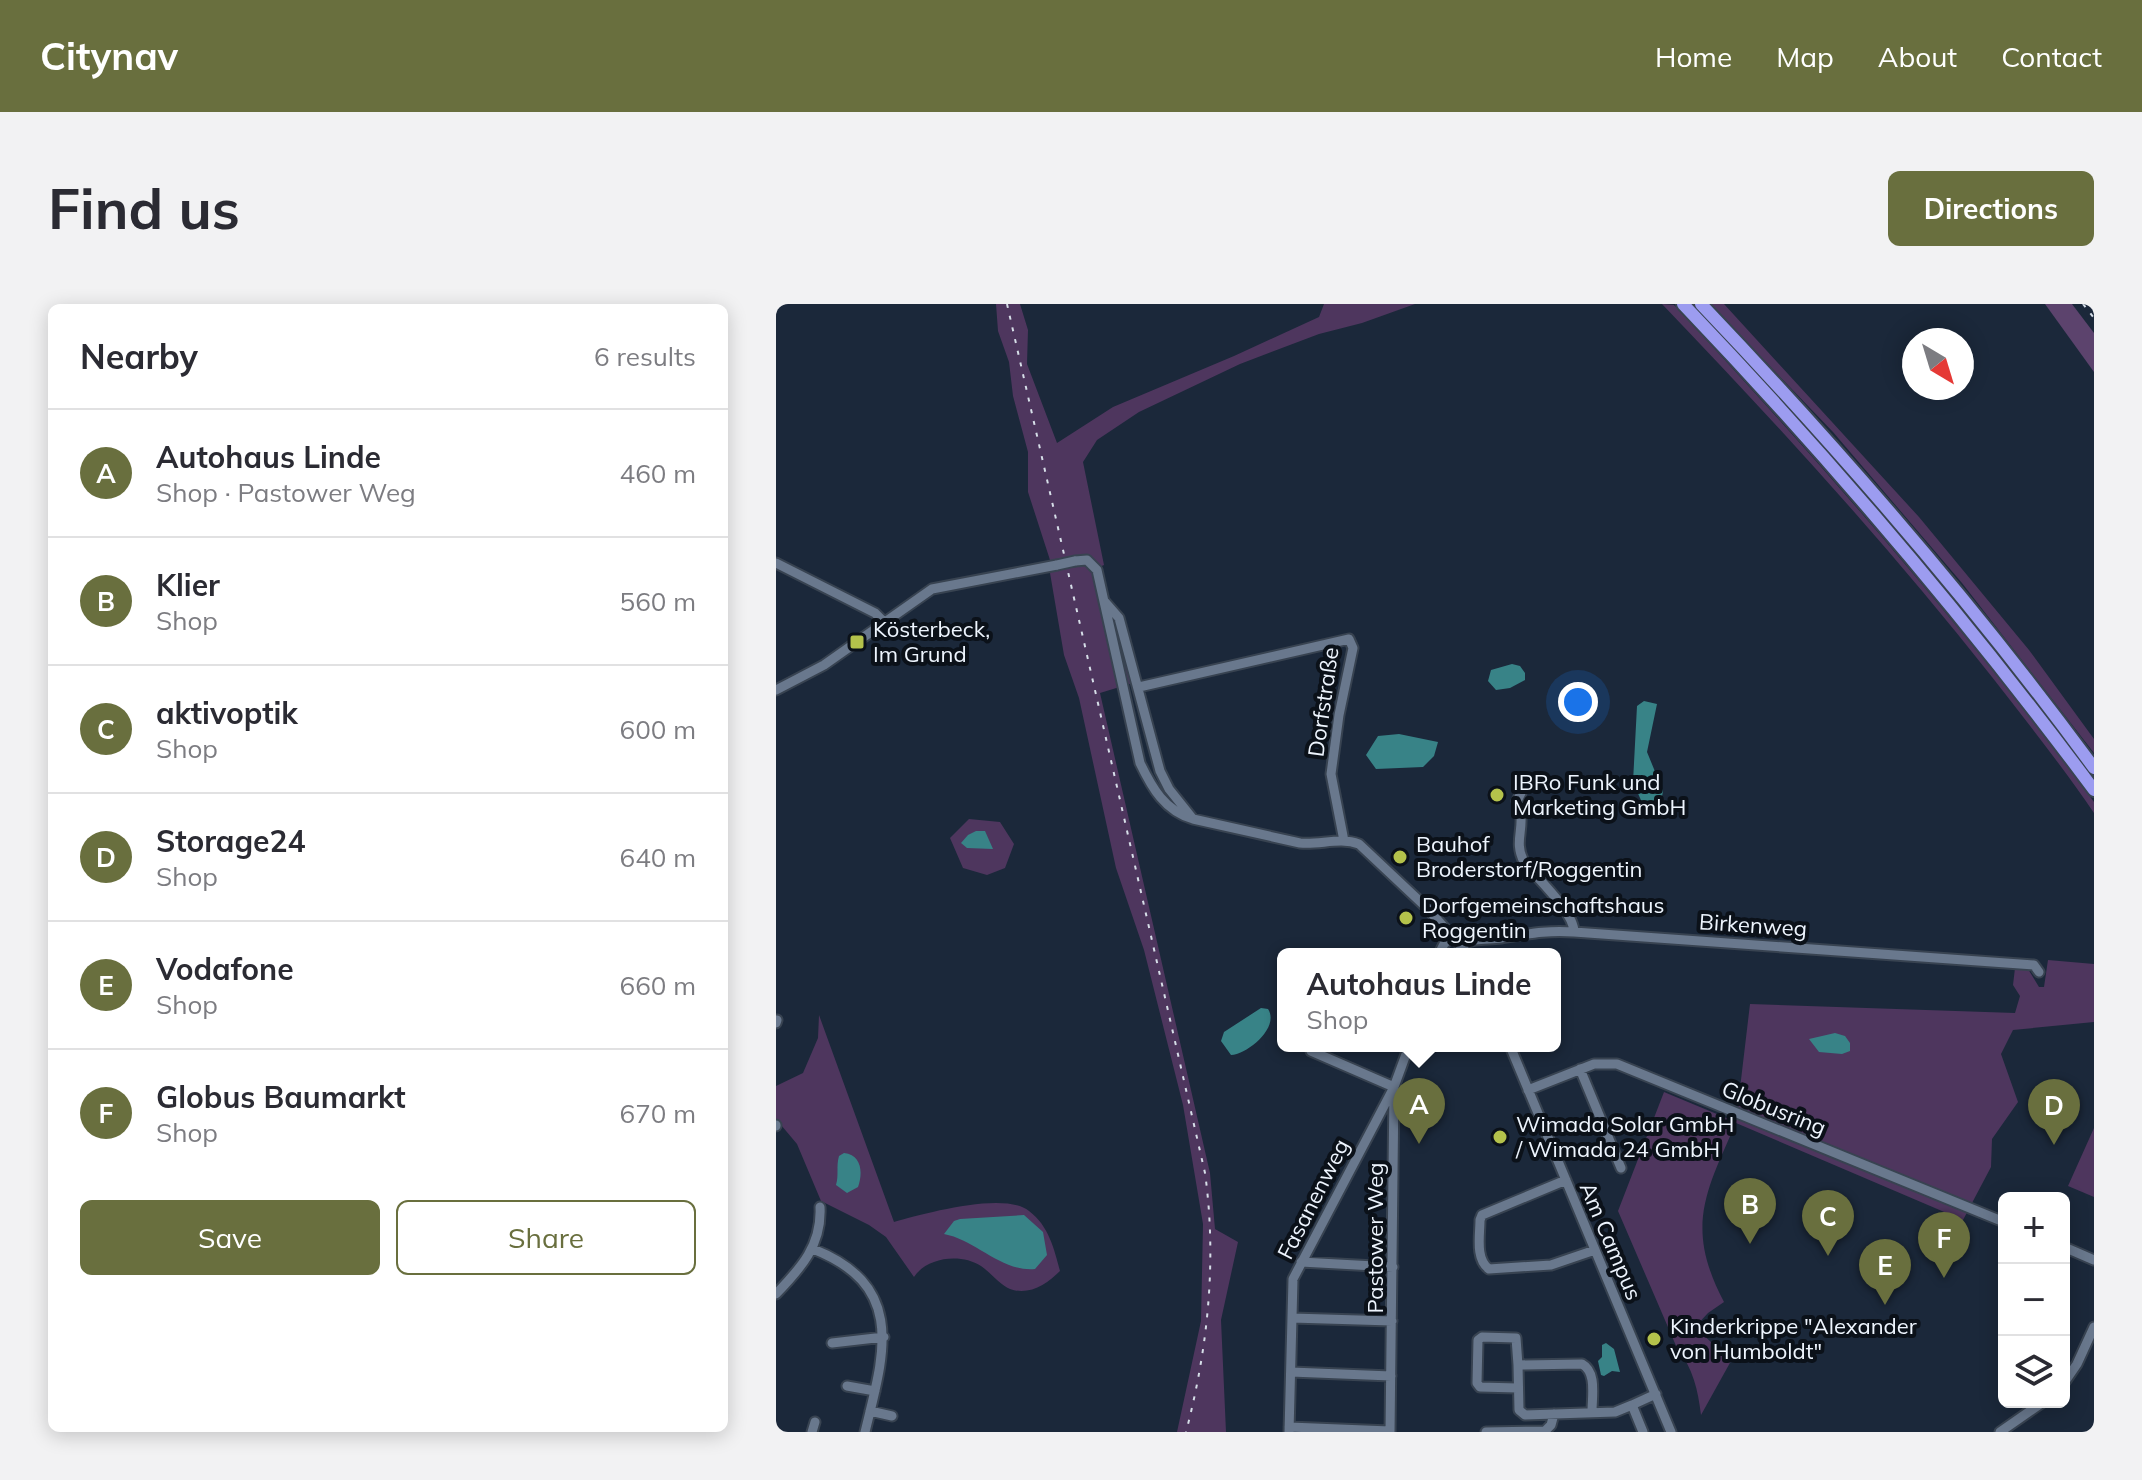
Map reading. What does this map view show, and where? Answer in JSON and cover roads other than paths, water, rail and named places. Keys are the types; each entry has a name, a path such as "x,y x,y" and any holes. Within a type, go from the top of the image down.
{"highway":[{"path":"1683,304 1898,541 1978,638 2094,790"},
{"path":"1701,304 1822,433 1907,531 1989,630 2094,768"}],"street":[{"path":"776,690 824,665 932,589 1087,560 1097,570 1140,763 1150,783 1168,806 1179,815 1193,819 1300,843 1313,845 1351,841 1367,849 1464,948"},
{"path":"776,563 875,613 884,622"},
{"path":"1105,602 1119,618 1160,771 1169,789 1193,819"},
{"name":"Dorfstraße","path":"1139,687 1349,639 1353,648 1331,774 1344,841"},
{"path":"1521,793 1517,801 1523,815 1519,852 1569,915 1574,932"},
{"name":"Birkenweg","path":"1465,948 1468,940 1499,939 1527,932 1574,932 2034,965 2039,972"},
{"path":"1442,948 1453,935"},
{"path":"1313,1052 1394,1087"},
{"name":"Pastower Weg","path":"1390,1431 1394,1087 1407,1052"},
{"path":"1512,1052 1528,1090"},
{"name":"Globusring","path":"1528,1090 1580,1069 1606,1063 1628,1067 1998,1220"},
{"path":"1580,1069 1606,1121 1621,1168"},
{"name":"Fasanenweg","path":"1289,1429 1293,1279 1394,1087"},
{"name":"Am Campus","path":"1528,1090 1671,1432"},
{"path":"1566,1180 1482,1215 1480,1244 1483,1264 1489,1269 1551,1265 1595,1250"},
{"path":"776,1294 799,1270 813,1249 821,1223 820,1207"},
{"path":"813,1249 837,1260 860,1279 874,1299 882,1319 884,1337 865,1432"},
{"path":"2070,1250 2094,1260"},
{"path":"1301,1262 1393,1267"},
{"path":"1292,1318 1392,1321"},
{"path":"2070,1374 2094,1327"},
{"path":"832,1343 884,1337"},
{"path":"1517,1388 1480,1387 1477,1383 1478,1340 1516,1338 1519,1410 1525,1415 1615,1412 1656,1394"},
{"path":"1518,1365 1582,1364 1588,1367 1592,1412"},
{"path":"1291,1372 1391,1376"},
{"path":"847,1386 875,1391"},
{"path":"1632,1405 1643,1432"},
{"path":"2000,1432 2034,1408"},
{"path":"870,1411 892,1416"},
{"path":"1486,1432 1545,1431 1551,1425 1554,1414"},
{"path":"1289,1429 1390,1431"}],"railway":[{"path":"1007,304 1205,1173 1210,1238 1208,1304 1200,1368 1186,1432"},
{"path":"2083,304 2094,318"}],"place":[{"name":"Kösterbeck, Im Grund","path":"857,642"},
{"name":"IBRo Funk und Marketing GmbH","path":"1497,795"},
{"name":"Bauhof Broderstorf/Roggentin","path":"1400,857"},
{"name":"Dorfgemeinschaftshaus Roggentin","path":"1406,918"},
{"name":"Wimada Solar GmbH / Wimada 24 GmbH","path":"1500,1137"},
{"name":"Autohaus Linde","path":"1419,1144"},
{"name":"Storage24","path":"2054,1145"},
{"name":"Klier","path":"1750,1244"},
{"name":"aktivoptik","path":"1828,1256"},
{"name":"Globus Baumarkt","path":"1944,1278"},
{"name":"Vodafone","path":"1885,1305"},
{"name":"Kinderkrippe \"Alexander von Humboldt\"","path":"1654,1339"}]}
